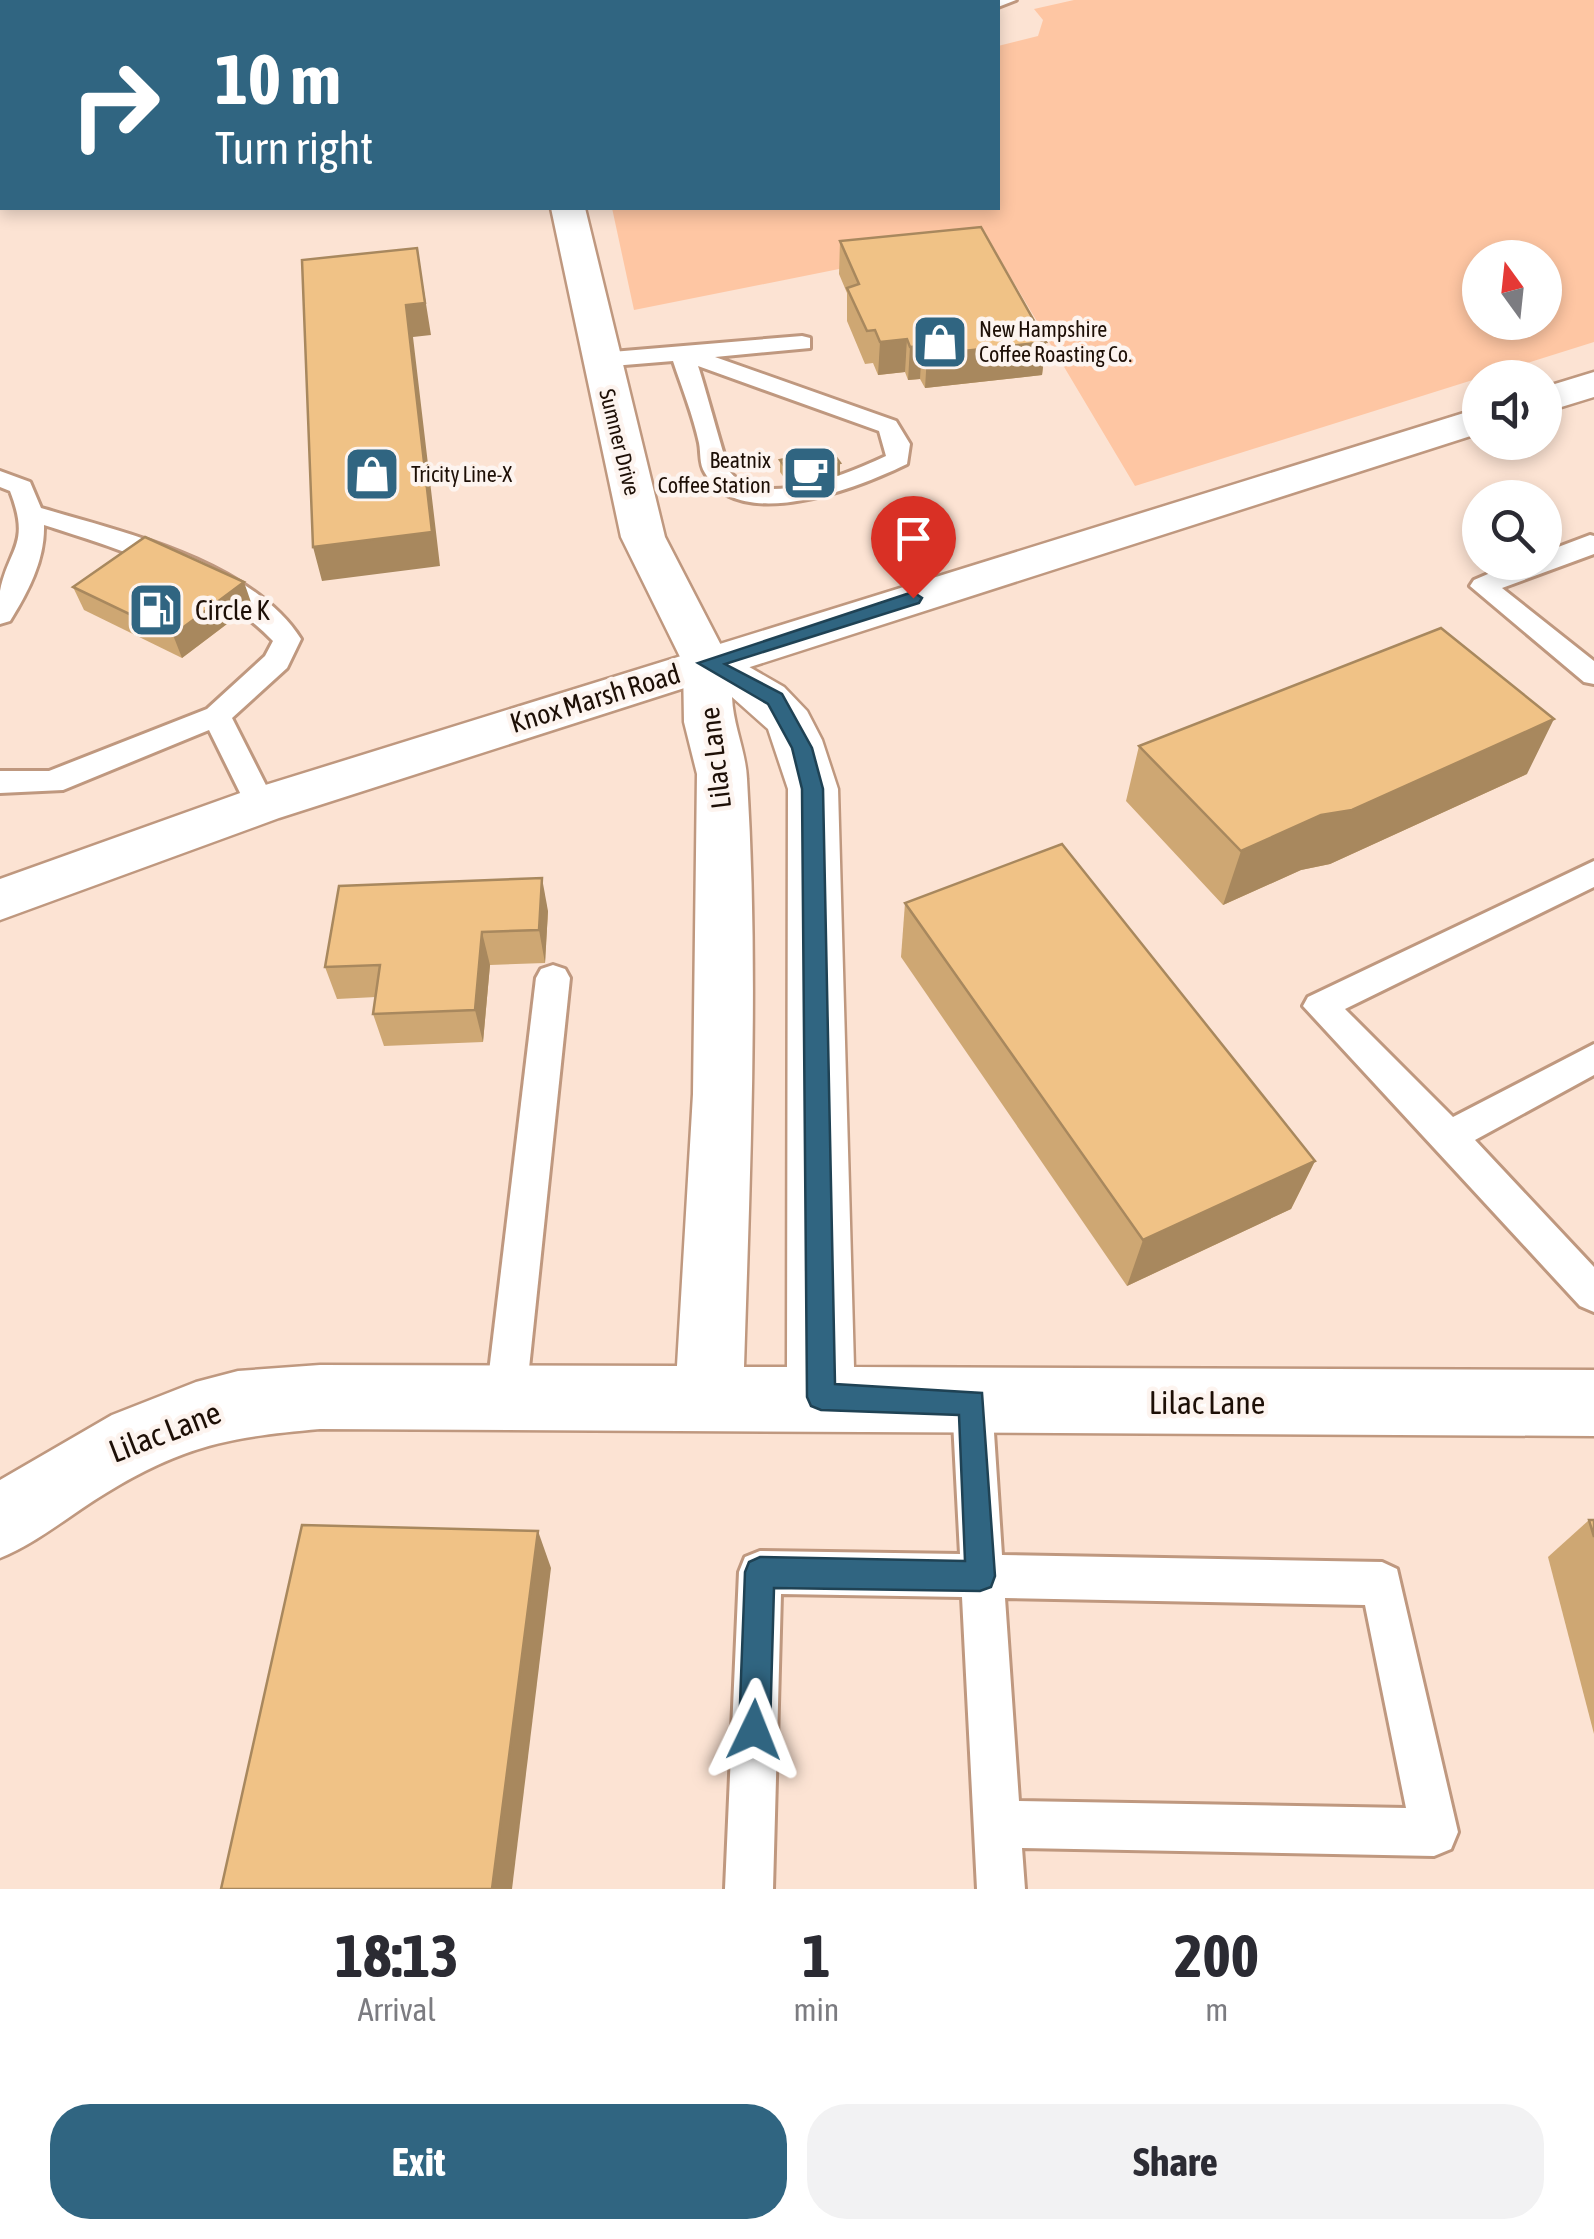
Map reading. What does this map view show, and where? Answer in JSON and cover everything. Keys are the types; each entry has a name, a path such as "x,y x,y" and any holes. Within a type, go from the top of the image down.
{"street":[{"name":"Sumner Drive","path":"568,210 600,360 644,537 708,663"},
{"path":"1562,394 1594,384"},
{"name":"Knox Marsh Road","path":"0,900 261,805 1462,426"},
{"name":"Lilac Lane","path":"709,1396 724,1075 722,774 708,722 708,663 775,699 802,748 813,789 821,1397"},
{"name":"Lilac Lane","path":"0,1522 72,1471 134,1440 229,1406 320,1397 1594,1403"}],"lane":[{"path":"600,360 802,343"},
{"path":"682,353 888,426 898,444 898,459 865,476 761,499 732,491 715,470 712,446 682,353"},
{"path":"0,478 21,487 34,514 27,564 0,614"},
{"path":"0,782 52,782 217,716 277,660 286,639 262,610 188,563 34,514"},
{"path":"1562,554 1590,543 1594,546"},
{"path":"1498,580 1483,586 1594,675"},
{"path":"217,716 261,805"},
{"path":"1594,873 1320,1006 1449,1136 1594,1294"},
{"path":"506,1397 553,978"},
{"path":"1449,1136 1594,1058"},
{"path":"972,1402 1000,1889"},
{"path":"749,1889 760,1572 1382,1584 1434,1832 997,1824"}],"shaded area":[{"path":"1074,0 1594,0 1594,342 1537,360 1462,360 1462,383 1135,486 995,251 849,267 634,310 612,210 1000,210 1000,46 1038,36 1043,20 1034,9"}],"building":[{"name":"New Hampshire Coffee Roasting Co.","path":"981,227 1046,342 927,355 922,346 910,347 907,339 880,342 875,330 867,331 847,288 859,284 840,241"},
{"path":"417,248 425,303 406,305 432,532 313,547 302,260"},
{"path":"830,449 840,463 790,474 780,460"},
{"path":"145,537 244,582 173,635 73,587"},
{"path":"1441,628 1554,719 1352,810 1321,815 1241,851 1139,746"},
{"path":"1062,844 1315,1161 1143,1240 905,903"},
{"path":"542,878 539,930 482,932 475,1010 373,1014 380,965 325,967 339,886"},
{"path":"302,1525 538,1531 492,1889 221,1889"}],"place":[{"name":"New Hampshire Coffee Roasting Co.","path":"940,342"},
{"name":"Beatnix Coffee Station","path":"810,473"},
{"name":"Tricity Line-X","path":"372,474"},
{"name":"Circle K","path":"156,610"}],"route":[{"path":"754,1730 760,1572 980,1576 972,1402 821,1397 813,789 802,748 775,699 708,663 913,598"}]}
